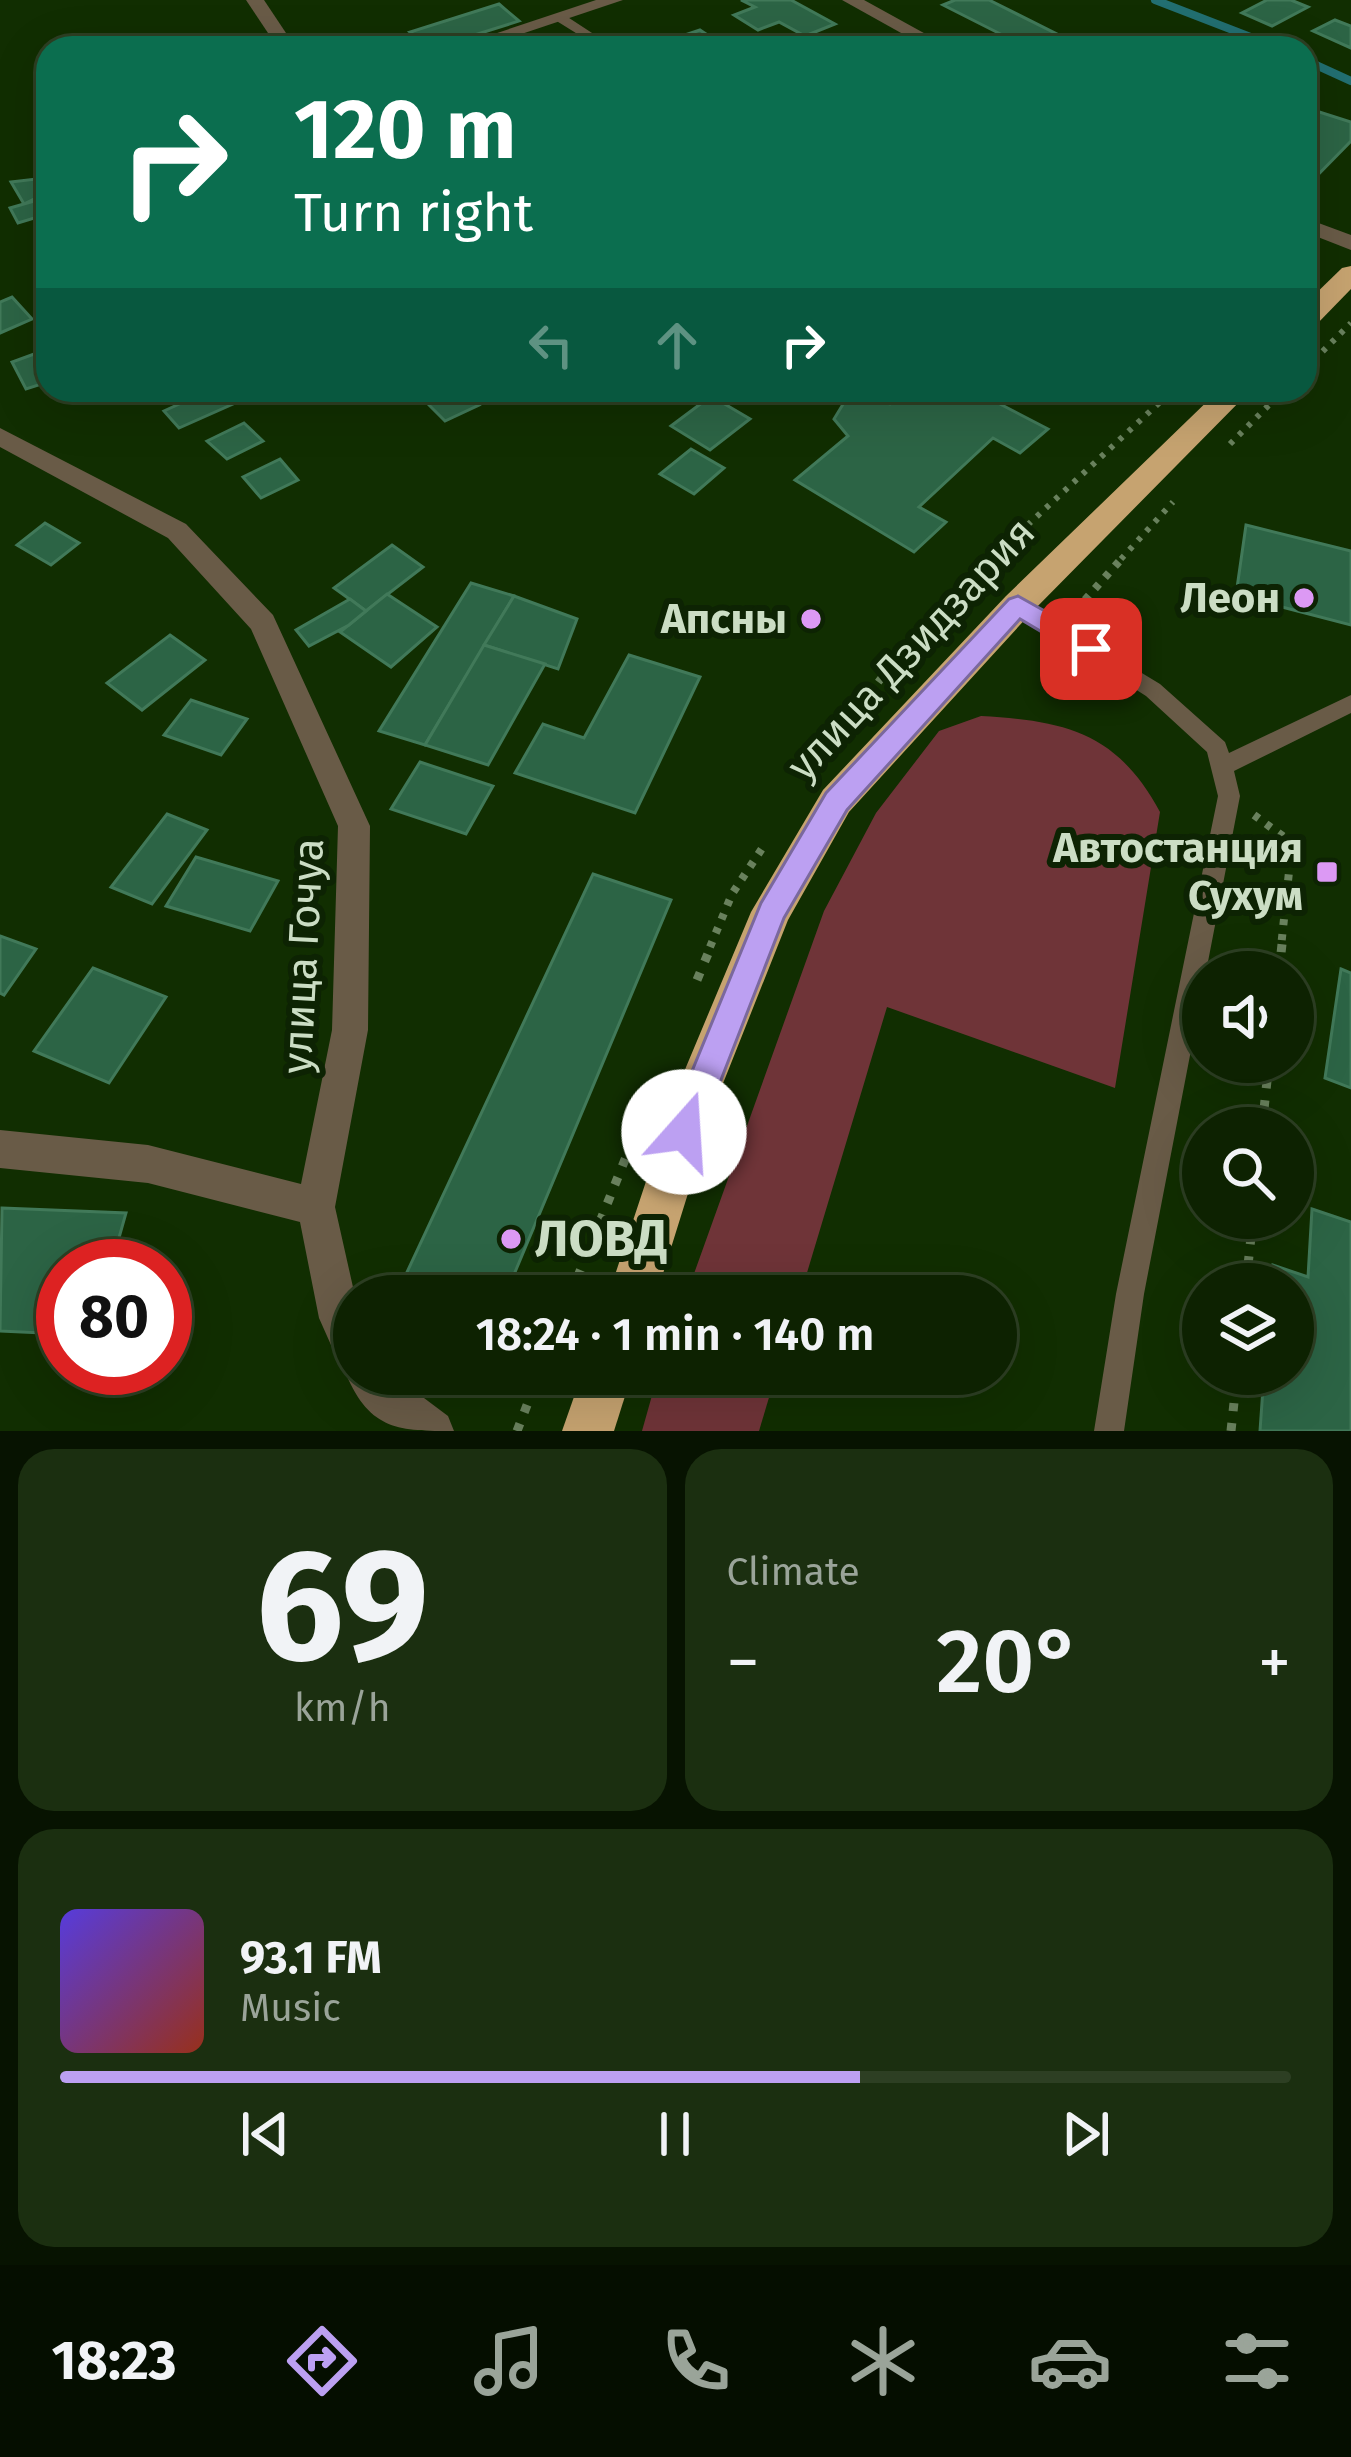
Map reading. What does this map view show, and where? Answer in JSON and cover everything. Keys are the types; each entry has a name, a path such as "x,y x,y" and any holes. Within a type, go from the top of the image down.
{"highway":[{"path":"1317,308 1351,274"},
{"name":"улица Дзидзария","path":"639,1275 698,1091 771,912 836,801 1215,402"},
{"path":"589,1431 600,1395"}],"street":[{"path":"255,0 279,36"},
{"path":"499,36 614,0"},
{"path":"850,0 919,36"},
{"path":"1317,229 1351,243"},
{"name":"улица Гочуа","path":"0,436 177,531 263,623 354,826 350,1030 316,1207"},
{"path":"0,1149 148,1164 316,1207 333,1289"},
{"path":"385,1395 433,1431"}],"lane":[{"path":"559,17 589,36"},
{"path":"1018,605 1154,690 1217,748 1229,796 1130,1294 1109,1431"},
{"path":"1222,767 1351,704"}],"path":[{"path":"1317,357 1351,323"},
{"path":"1223,451 1272,402"},
{"path":"1060,629 1178,496"},
{"path":"1229,796 1284,837 1289,872 1281,951"},
{"path":"517,1431 531,1395"},
{"path":"1231,1431 1235,1395"}],"shaded area":[{"path":"981,716 1063,727 1107,748 1126,764 1160,812 1115,1088 887,1007 806,1275 694,1275 824,911 876,813 939,731"},
{"path":"652,1395 770,1395 759,1431 642,1431"}],"building":[{"path":"741,0 791,0 835,24 805,36 779,22 758,30 734,15 755,7"},
{"path":"955,0 989,0 1061,36 1004,36 943,5"},
{"path":"1267,0 1291,0 1308,7 1272,26 1242,13"},
{"path":"499,4 519,21 471,36 415,36 410,32"},
{"path":"1335,20 1351,26 1351,48 1313,31"},
{"path":"1317,111 1351,122 1351,141 1317,176"},
{"path":"36,179 36,198 24,204 11,182"},
{"path":"36,200 36,218 18,223 10,208"},
{"path":"12,297 32,319 0,333 0,302"},
{"path":"36,353 36,386 26,389 12,362"},
{"path":"184,402 238,402 179,428 164,411"},
{"path":"476,402 479,405 445,421 427,403"},
{"path":"703,402 721,402 750,419 710,450 671,426"},
{"path":"844,402 996,402 1048,429 1020,453 993,438 919,507 946,522 914,552 795,480 848,436 834,419"},
{"path":"244,423 263,441 227,459 207,441"},
{"path":"691,449 724,468 694,494 660,474"},
{"path":"280,459 298,480 261,498 243,477"},
{"path":"45,523 79,543 51,565 17,545"},
{"path":"1246,525 1351,551 1351,625 1236,595"},
{"path":"392,545 423,567 366,611 334,588"},
{"path":"471,583 514,596 425,745 379,731"},
{"path":"387,594 437,627 391,667 340,632"},
{"path":"514,596 577,619 558,669 484,645"},
{"path":"350,599 366,611 309,646 296,630"},
{"path":"170,635 205,660 142,710 107,683"},
{"path":"484,645 545,664 488,765 425,745"},
{"path":"629,655 700,677 635,813 515,773 543,724 584,738"},
{"path":"191,700 247,719 221,755 164,735"},
{"path":"420,762 493,786 466,834 391,809"},
{"path":"167,814 207,830 152,904 111,887"},
{"path":"196,857 278,881 250,931 166,906"},
{"path":"593,874 671,900 514,1275 406,1275"},
{"path":"0,936 36,949 4,995 0,993"},
{"path":"93,968 166,997 109,1083 34,1051"},
{"path":"1341,969 1351,973 1351,1088 1325,1078"},
{"path":"2,1208 126,1213 119,1239 36,1239 36,1333 0,1331"},
{"path":"1314,1210 1351,1222 1351,1431 1260,1431 1263,1395 1314,1395 1314,1263 1309,1263"}],"waterway":[{"path":"1155,0 1248,36"},
{"path":"1317,65 1351,81"}],"place":[{"name":"Леон","path":"1304,598"},
{"name":"Апсны","path":"811,619"},
{"name":"Автостанция Сухум","path":"1327,872"},
{"name":"ЛОВД","path":"511,1239"}],"route":[{"path":"684,1132 771,912 836,801 1018,605 1091,649"}]}
